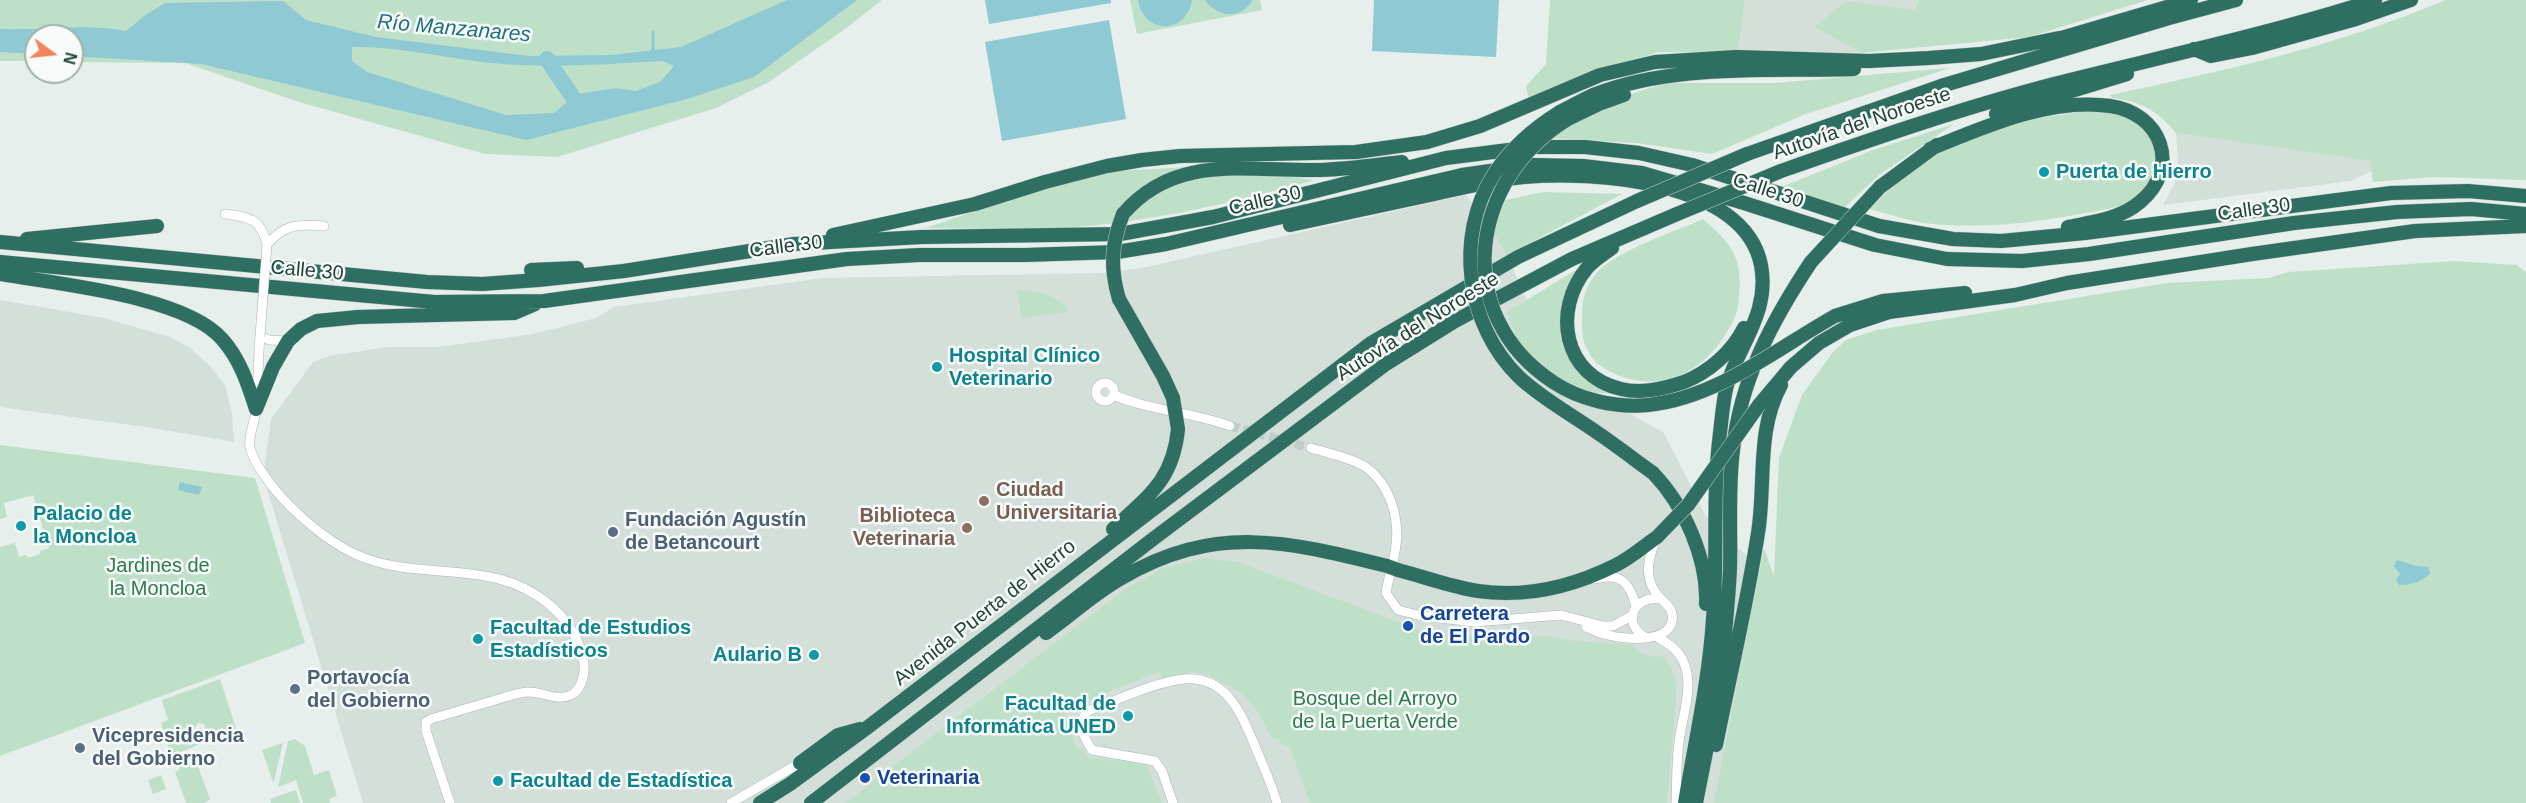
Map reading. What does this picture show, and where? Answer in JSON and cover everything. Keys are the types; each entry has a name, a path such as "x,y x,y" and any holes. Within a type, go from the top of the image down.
{"highway":[{"path":"1677,803 1702,662 1707,593 1695,541 1668,488 1653,473 1520,377 1498,352 1483,324 1475,300 1471,269 1472,236 1478,207 1494,174 1526,135 1564,116 1658,86 1783,71 1930,65 2020,50 2191,0"},
{"name":"Autovía del Noroeste","path":"2208,7 2225,0"},
{"name":"Autovía del Noroeste","path":"1317,382 1371,343 1434,304 1518,257 1637,201 1747,154 1941,86 2236,0"},
{"name":"Autovía del Noroeste","path":"983,671 1386,364 1455,321 1572,259 1781,171 1923,121 2194,49 2320,24 2375,0"},
{"path":"2320,24 2411,0"},
{"path":"794,244 975,204 1045,182 1107,166 1142,160 1180,156 1356,152 1427,142 1480,126 1599,75 1655,62 1736,57 1869,61 1929,58 1981,54 2059,38"},
{"path":"1696,803 1724,648 1730,570 1732,459 1743,399 1767,336 1788,298 1811,262 1880,187 1954,133 1989,116 2112,80 2165,58"},
{"path":"1930,149 2011,118 2040,111 2087,105 2124,108 2142,118 2156,133 2162,152 2160,173 2149,194 2130,210 2112,218 2001,241"},
{"path":"1564,116 1510,173 1492,210 1485,238 1484,267 1496,315 1515,348 1538,372 1563,388 1604,403 1624,405 1664,402 1692,395 1726,381 1835,316 1883,301 2067,284"},
{"name":"Calle 30","path":"0,242 427,282 482,284 624,271 794,244 922,237 1120,234 1213,217 1446,158 1532,147 1585,147 1639,153 1692,165 1879,226 1930,237 2001,241 2107,231 2391,193 2468,191 2526,196"},
{"path":"1059,580 1163,480 1176,449 1178,429 1173,398 1119,299 1114,282 1112,251 1115,234 1123,214 1136,199 1167,178 1191,172 1275,168 1320,170 1446,158"},
{"name":"Calle 30","path":"0,262 434,302 544,301 846,259 918,255 1117,252 1166,244 1462,175 1532,165 1583,166 1642,173 1724,196 1875,245 1947,258 2022,261 2089,254 2294,223 2397,212 2471,209 2526,214"},
{"path":"1166,244 1185,247 1475,185 1523,177 1554,176 1619,180 1668,189 1706,201 1728,215 1749,236 1757,251 1763,284 1756,322 1727,387 1715,490 1716,570 1710,656 1684,803"},
{"path":"1523,177 1625,186 1666,194 1701,206 1720,217 1737,233 1745,245 1753,267 1755,285 1749,320 1739,337 1728,352 1697,377 1658,390 1639,392 1619,389 1582,366 1573,355 1567,331 1569,303 1580,278 1599,258 1636,231"},
{"path":"0,242 157,226"},
{"path":"811,803 983,671 1020,653 1120,579 1153,562 1195,548 1230,542 1264,541 1318,549 1477,590 1503,593 1536,591 1572,584 1618,565 1658,537 1688,505 1759,405 1791,367 1834,333 1869,318 1889,312 2015,295 2067,284 2415,231 2526,226"},
{"path":"531,270 576,268 624,271"},
{"path":"0,274 157,303 188,314 221,337 233,353 246,378 256,409"},
{"path":"256,409 273,367 288,342 301,329 317,321 358,317 514,313 544,301"},
{"path":"1703,803 1759,531 1765,445 1770,411 1791,367"},
{"name":"Avenida Puerta de Hierro","path":"760,803 868,727 1317,382"},
{"path":"800,763 838,735 868,727"}],"street":[{"path":"225,214 243,216 255,221 264,232 267,245 256,409 250,447 262,472 310,524 356,555 386,565 496,577 511,581 542,598 565,620 573,632 584,661 582,682 573,694 562,698 526,692 426,722 426,731 450,803"},
{"path":"267,245 282,229 290,226 297,224 324,226"},
{"path":"260,336 268,340 288,342"},
{"path":"1114,395 1135,404 1201,417 1230,426"},
{"path":"1311,448 1363,466 1375,475 1385,488 1395,515 1397,530 1395,552 1386,592 1398,610 1422,616 1475,622 1547,615 1575,617 1603,626 1612,626 1634,611 1643,600 1651,597 1660,598"},
{"path":"1547,615 1580,624 1609,636 1658,637 1666,632 1671,624 1672,614 1668,605 1651,585 1647,572 1648,558 1658,537"},
{"path":"1572,584 1604,577 1619,579 1626,583 1632,590 1637,630 1645,637"},
{"path":"1658,637 1676,650 1681,657 1687,682 1678,745 1677,803"},
{"path":"1173,803 1159,764 1151,758 1092,750 1080,725 1082,717 1088,711 1162,684 1187,679 1202,680 1213,684 1234,701 1240,712 1277,803"},
{"path":"731,803 800,763"}],"shaded area":[{"path":"1745,0 1918,0 1916,11 1846,2 1814,27 1861,53 1738,52"},
{"path":"2176,133 2371,161 2372,171 2351,181 2163,205 2175,183 2178,160"},
{"name":"Ciudad Universitaria","path":"1466,195 1498,235 1554,361 1594,393 1664,433 1706,516 1775,584 1850,803 363,803 266,486 265,463 271,419 313,362 329,356 388,347 438,347 533,334 596,318 614,307 822,278 1103,273 1142,268"},
{"path":"0,300 104,318 170,337 190,348 210,366 225,385 232,414 234,442 0,407"}],"green space":[{"path":"0,0 882,0 769,82 716,108 557,157 485,154 299,102 185,63 84,62 84,24 24,24 24,61 0,61"},
{"path":"1130,0 1260,0 1262,10 1137,34"},
{"path":"1550,0 1745,0 1738,52 1657,52 1529,100 1526,86 1546,64"},
{"path":"1919,0 2148,0 2029,37 1861,53 1814,27 1846,1 1915,10"},
{"path":"2445,0 2526,0 2526,180 2433,177 2373,182 2370,161 2176,133 2162,118 2148,108 2112,98 2110,95 2280,56 2363,31"},
{"path":"1950,68 1806,114 1712,154 1637,143 1551,138 1587,109 1665,83 1774,83"},
{"path":"2101,111 2127,117 2141,125 2148,132 2155,150 2150,180 2136,198 2123,205 2045,220 1973,226 1924,223 1870,209 1910,171 1931,157 1977,136 2026,121"},
{"path":"1954,124 1879,175 1843,209 1779,188 1873,150"},
{"path":"1207,166 1314,180 1248,198 1113,223 1045,229 926,228 1055,183 1116,171"},
{"path":"1543,192 1622,194 1507,255 1490,226 1501,201"},
{"path":"1703,219 1730,247 1735,256 1740,278 1737,311 1723,338 1713,351 1688,371 1660,381 1629,379 1601,366 1589,353 1582,332 1584,299 1592,279 1608,263 1630,250"},
{"path":"2454,261 2516,265 2526,272 2526,803 1714,803 1764,548 1774,576 1779,458 1802,395 1833,352 1846,340 1877,330 2167,283 2268,278 2289,272"},
{"path":"1584,265 1565,343 1590,374 1632,394 1594,393 1549,376 1520,345 1507,312"},
{"path":"1017,290 1050,296 1067,307 1068,312 1022,318"},
{"name":"Jardines de la Moncloa","path":"0,445 255,478 305,643 0,756 0,547 15,543 19,557 26,555 28,558 49,548 33,495 4,503 7,517 0,519"},
{"name":"Bosque del Arroyo de la Puerta Verde","path":"1204,558 1238,562 1433,635 1546,636 1575,641 1631,645 1646,655 1664,657 1677,685 1667,803 1310,803 1289,745 1284,746 1279,740 1272,738 1255,707 1241,693 1209,675 1191,672 1162,678 1159,672 1063,710 1077,749 1083,748 1087,758 1146,763 1162,803 845,803 1124,590 1163,568"},
{"path":"220,679 237,731 208,742 204,724 198,723 194,730 200,735 203,743 171,756 161,723 168,720 162,700"},
{"path":"295,739 305,746 314,775 329,770 337,796 329,799 330,803 303,803 296,780 278,787 288,741"},
{"path":"283,743 274,782 273,782 262,750"},
{"path":"196,761 210,799 204,803 186,803 175,772 180,770 178,766"},
{"path":"161,775 166,789 153,794 148,780"},
{"path":"296,790 300,803 271,803 270,799"}],"water":[{"path":"787,0 857,0 754,77 687,99 526,140 201,64 84,57 84,27 126,31 165,3 283,1 306,20 376,37 529,56 612,55 681,47","holes":["352,47 408,51 502,64 562,66 662,61 674,66 660,82 636,91 616,88 577,94 554,113 506,115 367,72 352,61"]},
{"path":"985,0 1111,0 1111,3 989,24"},
{"path":"1138,0 1192,0 1182,20 1174,25 1165,26 1156,25 1148,20"},
{"path":"1205,0 1253,0 1242,11 1229,14 1216,10"},
{"path":"1374,0 1499,0 1496,57 1372,51"},
{"path":"1109,20 1126,119 1002,141 985,42"},
{"path":"0,29 24,29 24,53 0,52"},
{"path":"180,482 202,487 199,495 178,490"},
{"path":"2397,560 2416,566 2429,567 2430,574 2416,582 2399,585 2396,580 2400,574 2394,566"}],"waterway":[{"path":"653,32 653,55"},
{"name":"Río Manzanares","path":"547,59 584,114"}],"tunnel":[{"path":"1230,426 1311,448"}],"place":[{"name":"Puerta de Hierro","path":"2044,172"},
{"name":"Hospital Clínico Veterinario","path":"937,367"},
{"name":"Ciudad Universitaria","path":"984,501"},
{"name":"Palacio de la Moncloa","path":"21,526"},
{"name":"Biblioteca Veterinaria","path":"967,528"},
{"name":"Fundación Agustín de Betancourt","path":"613,532"},
{"name":"Carretera de El Pardo","path":"1408,626"},
{"name":"Facultad de Estudios Estadísticos","path":"478,639"},
{"name":"Aulario B","path":"814,655"},
{"name":"Portavocía del Gobierno","path":"295,689"},
{"name":"Facultad de Informática UNED","path":"1128,716"},
{"name":"Vicepresidencia del Gobierno","path":"80,748"},
{"name":"Veterinaria","path":"865,778"},
{"name":"Facultad de Estadística","path":"498,781"}]}
